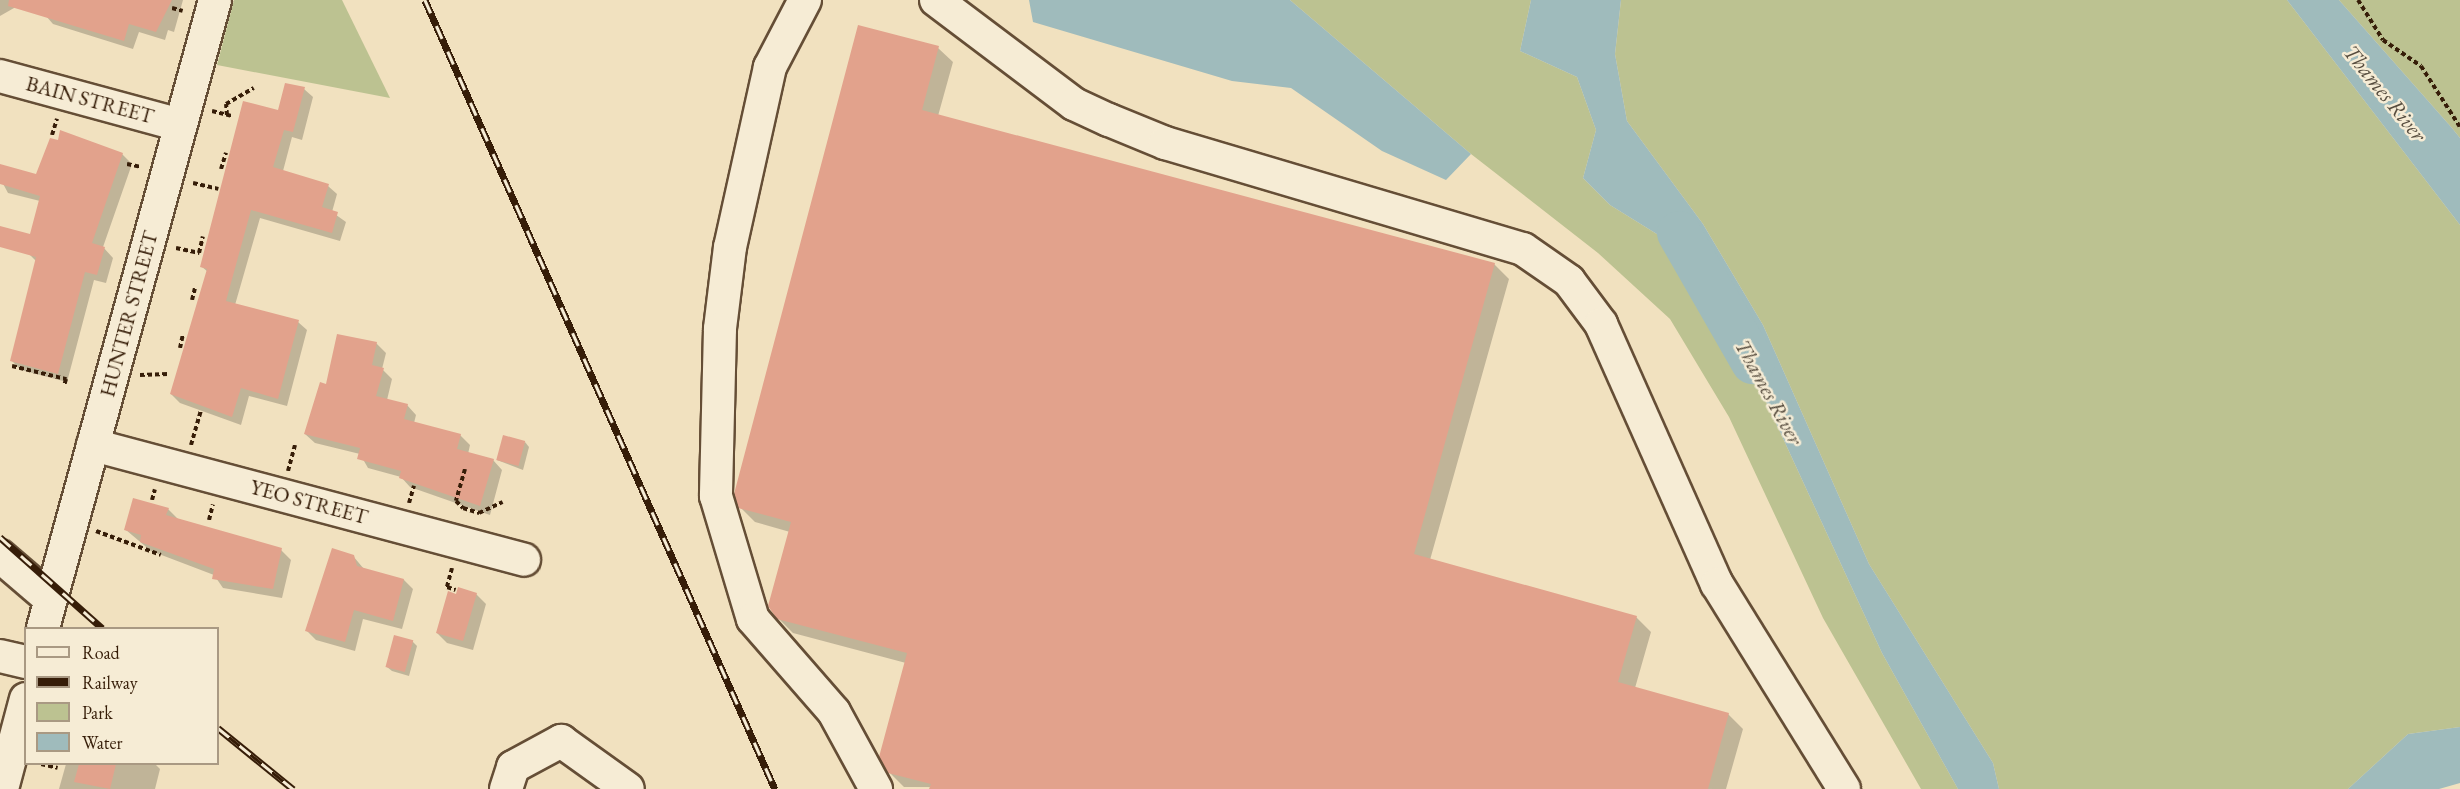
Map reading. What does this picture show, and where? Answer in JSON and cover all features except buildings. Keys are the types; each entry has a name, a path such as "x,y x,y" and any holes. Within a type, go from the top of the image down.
{"street":[{"name":"HUNTER STREET","path":"47,614 93,445 191,117 215,0"},
{"path":"805,0 770,67 728,257 720,329 716,496 753,619 834,712 876,789"},
{"path":"936,0 1074,104 1109,120 1165,142 1523,249 1569,281 1601,324 1717,584 1844,789"},
{"name":"BAIN STREET","path":"0,76 191,117"},
{"name":"YEO STREET","path":"93,445 524,560"},
{"path":"0,556 47,614"},
{"path":"0,656 24,662"},
{"path":"2,789 24,706"},
{"path":"506,789 513,767 561,741 628,789"}],"path":[{"path":"2358,0 2383,40 2421,66 2460,127"},
{"path":"191,117 229,115 226,104 254,88"},
{"path":"221,170 226,153"},
{"path":"183,180 218,189"},
{"path":"166,245 199,253 203,236"},
{"path":"192,300 195,288"},
{"path":"180,348 183,334"},
{"path":"12,366 66,379 64,386"},
{"path":"130,372 156,378 168,374"},
{"path":"188,454 201,411"},
{"path":"286,480 295,445"},
{"path":"465,470 456,501 463,508 479,513 503,502"},
{"path":"88,529 162,555"},
{"path":"454,560 447,587 456,590"},
{"path":"45,765 58,768"}],"green space":[{"path":"234,0 342,0 390,98 217,65"},
{"path":"1290,0 1531,0 1520,51 1577,77 1596,130 1583,178 1610,205 1660,236 1715,291 1882,653 1958,789 1921,789 1823,618 1729,417 1670,319 1598,253 1471,154"},
{"path":"1621,0 2287,0 2460,225 2460,727 2408,734 2348,789 1999,789 1993,763 1869,564 1763,325 1703,224 1627,121 1615,54"},
{"path":"2339,0 2460,0 2460,138 2452,128"}],"water":[{"path":"1029,0 1290,0 1471,154 1446,180 1382,151 1291,88 1232,81 1033,22"},
{"path":"1531,0 1621,0 1615,54 1627,121 1703,224 1763,325 1869,564 1993,763 1999,789 1958,789 1882,653 1715,291 1660,236 1610,205 1583,178 1596,130 1577,77 1520,51"},
{"path":"2287,0 2339,0 2460,138 2460,225"},
{"path":"2460,727 2460,783 2439,789 2348,789 2408,734"}],"waterway":[{"name":"Thames River","path":"1679,233 1753,362"}],"railway":[{"path":"425,0 775,789"},
{"path":"0,537 101,627"},
{"path":"219,729 293,789"}]}
